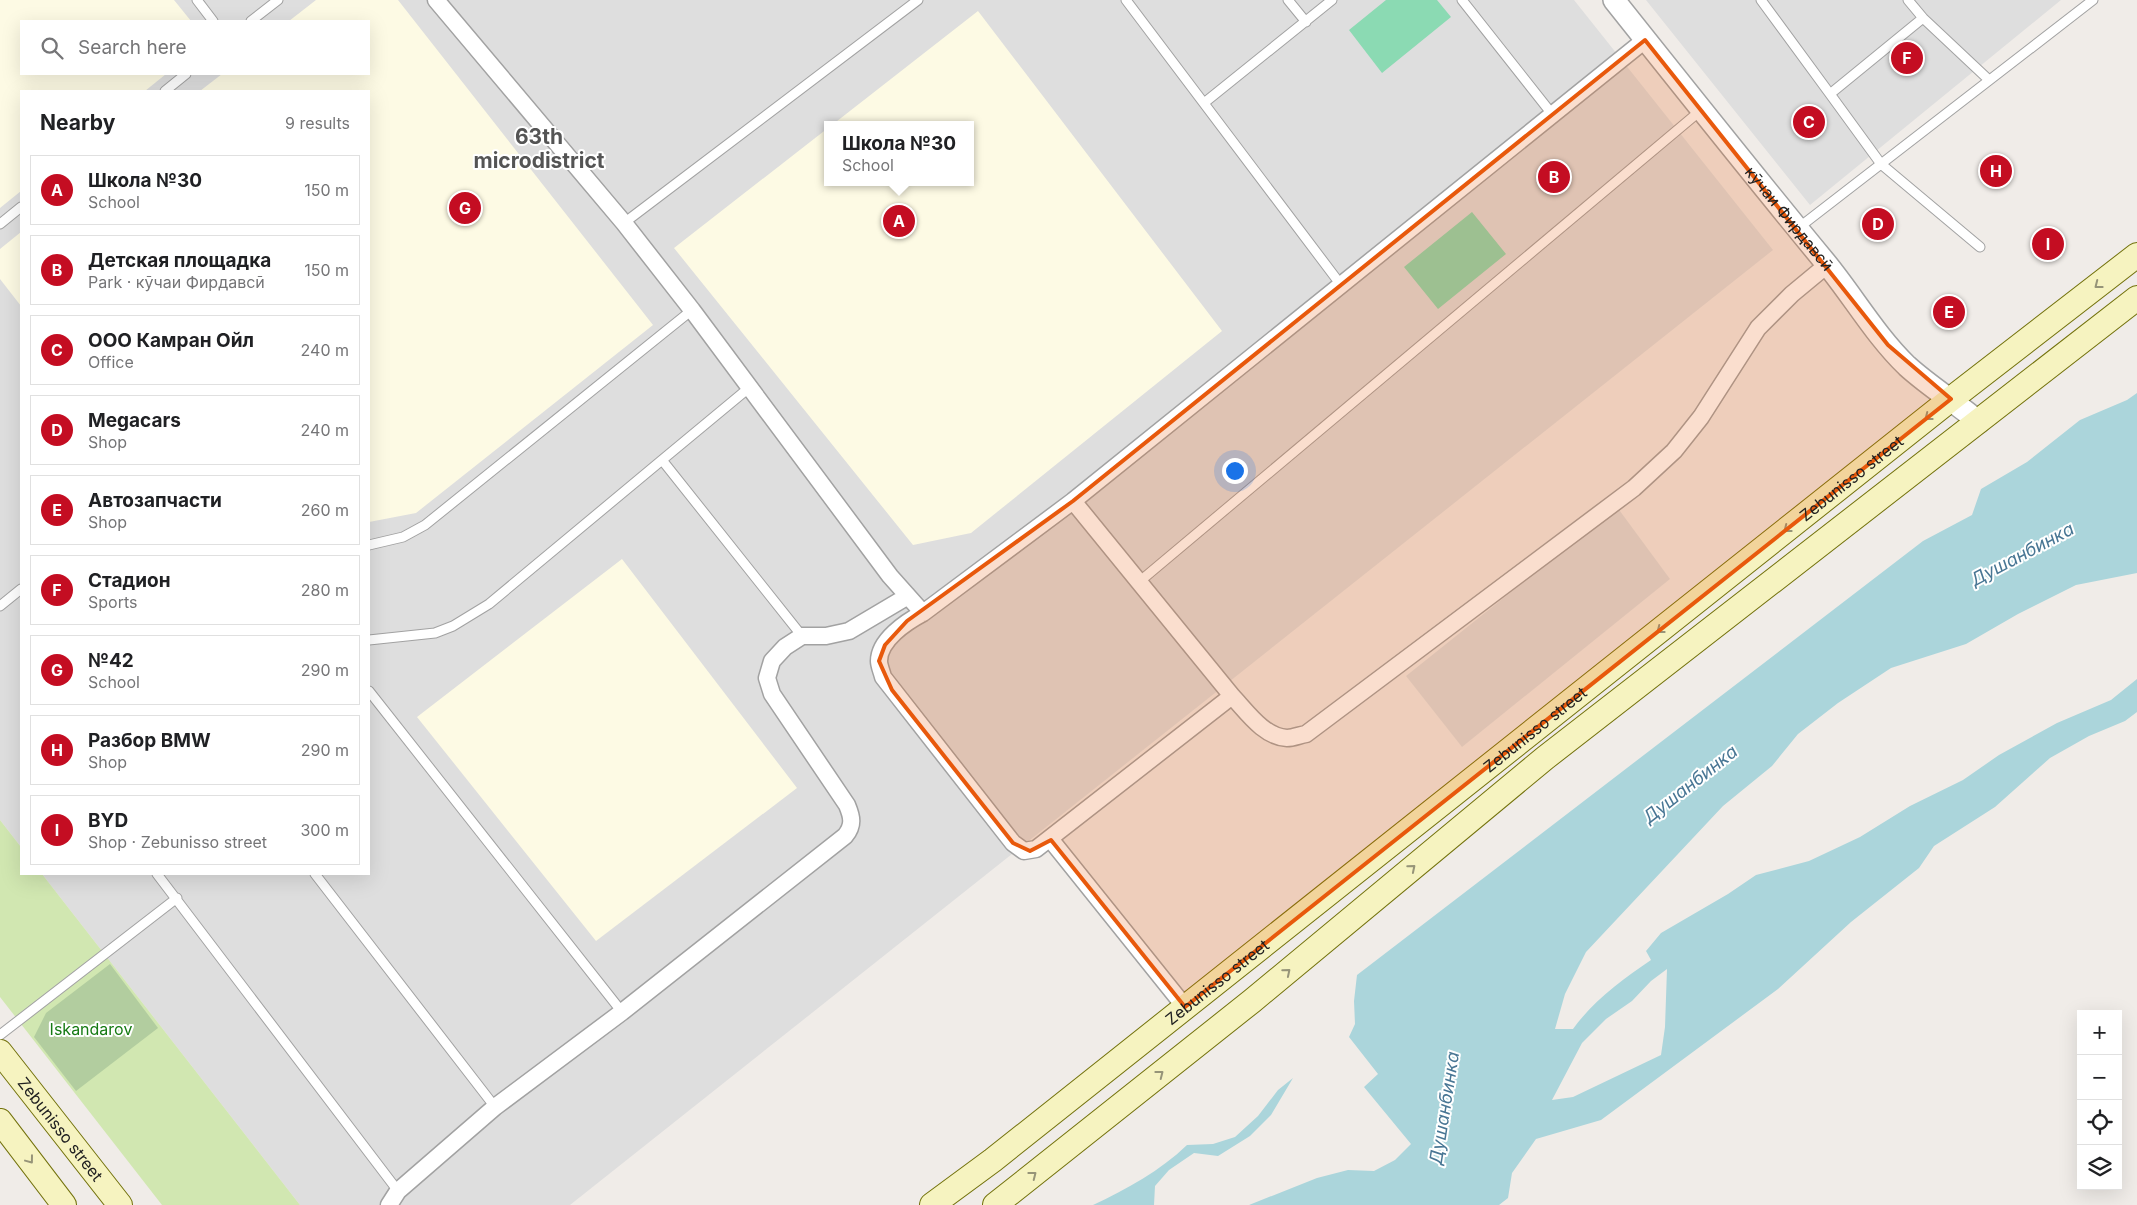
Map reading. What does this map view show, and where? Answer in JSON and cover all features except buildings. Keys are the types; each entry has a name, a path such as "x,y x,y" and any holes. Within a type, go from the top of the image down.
{"main road":[{"name":"Zebunisso street","path":"932,1205 993,1160 1951,399 2137,256"},
{"name":"Zebunisso street","path":"995,1205 1252,1001 1545,758 2137,298"},
{"name":"Zebunisso street","path":"0,1052 120,1205"},
{"path":"0,1121 64,1205"}],"street":[{"path":"436,0 624,224 692,310 908,596 923,613"},
{"name":"кӯчаи Фирдавсӣ","path":"1614,0 1700,110 1827,265 1888,345 1922,378 1978,422"},
{"path":"1232,696 1051,840 1030,851 1024,851 1013,843 883,677 879,661 885,645 907,621 923,613 1074,501 1645,40"},
{"path":"1074,501 1232,696 1272,735 1288,738 1306,734 1634,488 1674,450 1700,417 1758,328 1792,294 1827,265"},
{"path":"389,1205 398,1191 495,1108 622,1012 845,836 850,830 851,816 847,805 772,694 767,678 772,661 785,647 802,636 826,636 849,631 908,596"},
{"path":"1051,840 1185,1007"}],"lane":[{"path":"197,0 212,20"},
{"path":"252,20 278,0"},
{"path":"624,224 918,0"},
{"path":"1126,0 1341,285"},
{"path":"1288,0 1306,22"},
{"path":"1204,103 1332,0"},
{"path":"1462,0 1552,114"},
{"path":"1761,0 1881,164 1980,247"},
{"path":"1908,0 1923,18 1989,80"},
{"path":"1797,229 2093,0"},
{"path":"1830,94 1923,18"},
{"path":"166,90 185,75"},
{"path":"1139,582 1700,110"},
{"path":"0,224 20,208"},
{"path":"370,545 403,537 425,525 692,310"},
{"path":"370,640 435,633 453,626 489,604 750,387"},
{"path":"662,460 802,636"},
{"path":"0,606 20,590"},
{"path":"370,692 622,1012"},
{"path":"158,875 398,1191"},
{"path":"316,875 495,1108"},
{"path":"0,1035 177,898"}],"highlighted area":[{"path":"1645,40 1888,345 1951,399 1185,1007 1051,840 1030,851 1013,843 892,690 879,661 885,645 907,621 1073,501"}],"shaded area":[{"path":"0,0 1574,0 1773,250 570,1205 300,1205 43,875 370,875 370,90 20,90 20,846 0,820"},
{"path":"0,0 174,0 190,20 20,20 20,75 165,75 146,90 20,90 20,192 0,208"},
{"path":"316,0 398,0 653,325 416,513 370,522 370,90 201,90 221,75 370,75 370,20 290,20"},
{"path":"1646,0 2061,0 1810,205"},
{"path":"978,11 1222,331 971,533 913,545 674,248 824,131 824,186 974,186 974,121 837,121"},
{"path":"20,233 20,305 0,279 0,249"},
{"path":"1617,507 1670,579 1462,747 1406,676"},
{"path":"622,559 797,788 596,941 417,717"}],"green space":[{"path":"1386,0 1437,0 1451,17 1382,73 1349,30"},
{"path":"1472,212 1506,254 1438,309 1404,267"},
{"path":"0,820 20,846 20,875 43,875 300,1205 162,1205 0,997"},
{"name":"Iskandarov","path":"110,964 158,1028 76,1091 34,1037 46,1013"}],"water":[{"name":"Душанбинка","path":"2137,393 2137,573 2076,585 2018,614 1966,644 1891,668 1838,703 1798,734 1772,766 1723,806 1586,952 1565,994 1555,1029 1573,1029 1599,1000 1651,960 1646,951 1661,933 1728,894 1756,875 1809,861 1860,837 1910,806 1963,780 1999,755 2057,723 2111,700 2137,679 2137,712 2125,721 2089,736 2050,758 1995,807 1934,846 1919,868 1851,922 1778,989 1601,1120 1536,1139 1512,1173 1508,1198 1499,1205 1249,1205 1317,1178 1348,1170 1374,1171 1395,1160 1411,1144 1364,1087 1378,1074 1349,1037 1355,1024 1354,1001 1357,975 1923,541 1972,515 1981,489 2027,462 2080,420 2127,400","holes":["1667,969 1665,1027 1661,1055 1573,1097 1552,1100 1582,1043 1606,1019 1632,1001 1651,981"]},
{"path":"1293,1078 1271,1115 1250,1136 1218,1156 1194,1153 1169,1170 1155,1186 1154,1205 1093,1205 1143,1179 1187,1145 1213,1144 1235,1137 1258,1116 1278,1090"}],"place":[{"name":"Стадион","path":"1907,58"},
{"name":"ООО Камран Ойл","path":"1809,122"},
{"name":"Разбор BMW","path":"1996,171"},
{"name":"Детская площадка","path":"1554,177"},
{"name":"№42","path":"465,208"},
{"name":"Школа №30","path":"899,221"},
{"name":"Megacars","path":"1878,224"},
{"name":"BYD","path":"2048,244"},
{"name":"Автозапчасти","path":"1949,312"}],"district":[{"name":"63th microdistrict","path":"539,148"}]}
